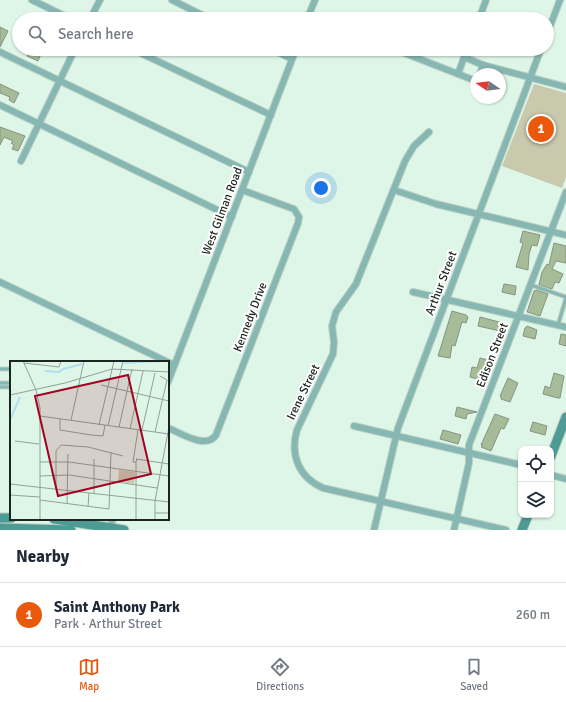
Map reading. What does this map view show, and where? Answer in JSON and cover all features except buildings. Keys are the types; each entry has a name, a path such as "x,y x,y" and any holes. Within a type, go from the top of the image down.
{"main road":[{"path":"554,448 566,417"},
{"path":"522,530 527,518"},
{"path":"79,520 112,523 124,530"},
{"path":"0,528 71,530"}],"street":[{"path":"32,0 57,12"},
{"path":"94,12 100,0"},
{"path":"172,0 196,12"},
{"path":"310,12 315,0"},
{"path":"482,12 486,0"},
{"path":"554,16 560,0"},
{"path":"0,52 249,172"},
{"path":"22,161 72,56"},
{"path":"147,56 271,115"},
{"path":"286,56 292,59"},
{"name":"West Gilman Road","path":"169,379 293,56"},
{"path":"412,56 470,79"},
{"name":"Arthur Street","path":"374,530 396,436 538,56"},
{"path":"458,74 464,57 483,65 566,87"},
{"path":"0,105 232,217"},
{"name":"Irene Street","path":"429,132 410,152 356,284 337,309 332,326 334,342 333,354 297,430 294,443 298,465 305,476 312,482 332,491 506,530"},
{"name":"Kennedy Drive","path":"169,428 204,442 211,441 216,435 298,223 299,217 294,209 242,190"},
{"path":"394,190 436,204 566,234"},
{"name":"Edison Street","path":"454,530 469,463 469,445 566,192"},
{"path":"0,282 166,361"},
{"path":"413,292 566,327"},
{"path":"169,363 174,365"},
{"path":"354,426 518,463"},
{"path":"554,476 566,479"}],"lane":[{"path":"530,285 566,298 558,326"},
{"path":"0,383 9,383"}],"green space":[{"path":"534,84 566,93 566,177 562,188 502,166"}],"place":[{"name":"Saint Anthony Park","path":"541,129"}]}
